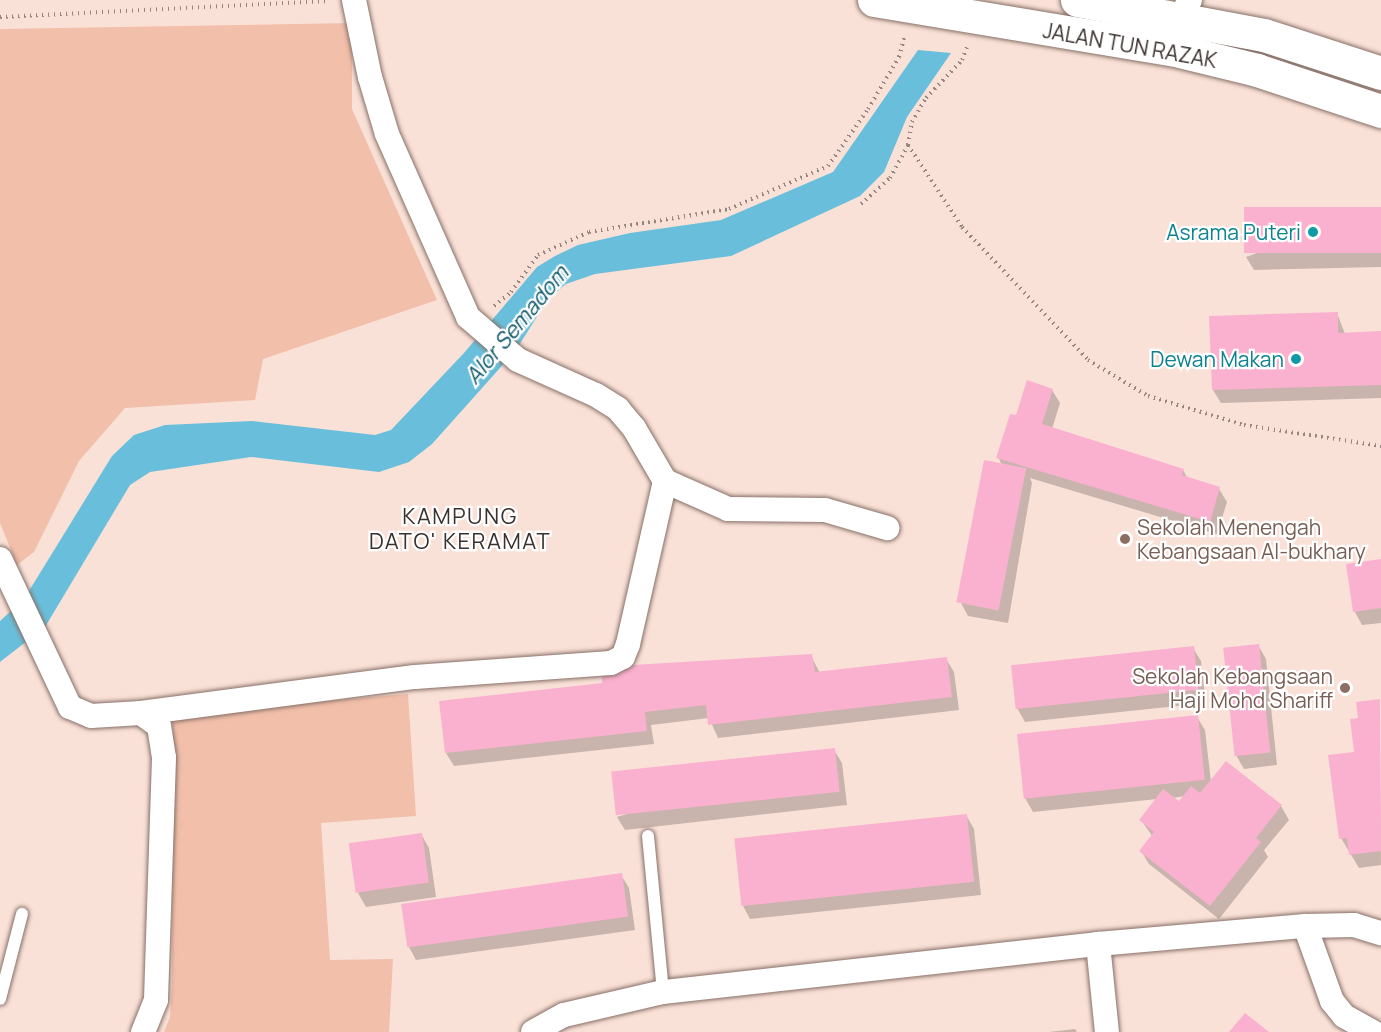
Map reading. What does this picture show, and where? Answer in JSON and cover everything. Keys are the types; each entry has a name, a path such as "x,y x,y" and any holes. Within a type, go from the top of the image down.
{"main road":[{"name":"JALAN TUN RAZAK","path":"874,0 1171,49 1257,70 1381,111"},
{"name":"JALAN TUN RAZAK","path":"1077,0 1185,9 1381,72"}],"street":[{"path":"354,0 387,134 468,317 518,360 596,395 618,409 634,428 665,481 728,509 825,510 887,528"},
{"path":"0,559 40,651 69,707 78,713 141,713 415,677 617,660 623,657 628,644 665,481"},
{"path":"141,713 159,726 164,759 156,1000 143,1032"},
{"path":"533,1032 564,1015 663,992 1098,944 1305,926 1354,925 1381,933"},
{"path":"1305,926 1332,1000 1344,1016 1373,1032"},
{"path":"1098,944 1107,1032"}],"lane":[{"path":"648,836 663,992"},
{"path":"0,999 22,914"}],"path":[{"path":"0,17 334,1"},
{"path":"861,204 890,178 908,145 912,122 926,98 962,60 978,18"},
{"path":"496,304 511,292 538,255 589,232 729,209 828,166 868,109 902,48"},
{"path":"908,145 962,227 1088,360 1148,396 1244,425 1381,446"}],"shaded area":[{"path":"352,23 352,109 437,300 263,359 255,400 125,408 79,461 34,552 17,565 0,523 0,29"},
{"path":"408,694 416,816 321,823 330,960 393,959 389,1032 164,1032 170,1017 172,984 173,714"}],"water":[{"name":"Alor Semadom","path":"918,50 951,53 907,117 884,172 860,196 731,256 595,274 566,284 548,299 516,350 432,444 409,462 379,472 251,457 150,472 130,485 45,627 0,662 0,621 24,599 112,456 134,435 165,425 252,421 375,435 391,430 464,353 537,267 555,256 578,245 630,233 721,220 833,172"}],"building":[{"name":"Asrama Puteri","path":"1244,207 1381,207 1381,253 1244,253"},
{"name":"Dewan Makan","path":"1338,312 1338,333 1381,331 1381,385 1212,390 1209,316"},
{"path":"1027,380 1053,389 1042,424 1184,469 1182,475 1220,487 1210,522 996,458 1010,414 1016,415"},
{"path":"984,460 1026,468 999,611 956,602"},
{"path":"1381,559 1381,608 1353,612 1346,564"},
{"path":"1259,644 1270,752 1235,756 1223,648"},
{"path":"1194,646 1199,690 1016,709 1011,665"},
{"path":"812,654 815,672 947,657 952,697 708,725 706,705 645,712 647,731 445,753 439,701 602,683 601,667"},
{"path":"1380,699 1381,851 1349,855 1347,838 1339,839 1328,755 1354,752 1350,719 1358,718 1356,702"},
{"path":"1198,715 1205,780 1024,799 1017,734"},
{"path":"835,748 840,792 616,815 611,772"},
{"path":"1226,761 1282,805 1256,838 1261,842 1210,906 1139,851 1154,832 1139,820 1163,789 1179,801 1191,786 1200,793"},
{"path":"967,814 974,882 741,906 734,838"},
{"path":"422,833 429,883 356,893 349,843"},
{"path":"622,873 628,917 407,948 401,904"},
{"path":"1245,1013 1269,1032 1229,1032"}],"place":[{"name":"Asrama Puteri","path":"1313,232"},
{"name":"Dewan Makan","path":"1296,359"},
{"name":"Sekolah Menengah Kebangsaan Al-bukhary","path":"1125,539"},
{"name":"Sekolah Kebangsaan Haji Mohd Shariff","path":"1345,688"}],"district":[{"name":"KAMPUNG DATO' KERAMAT","path":"460,528"}]}
